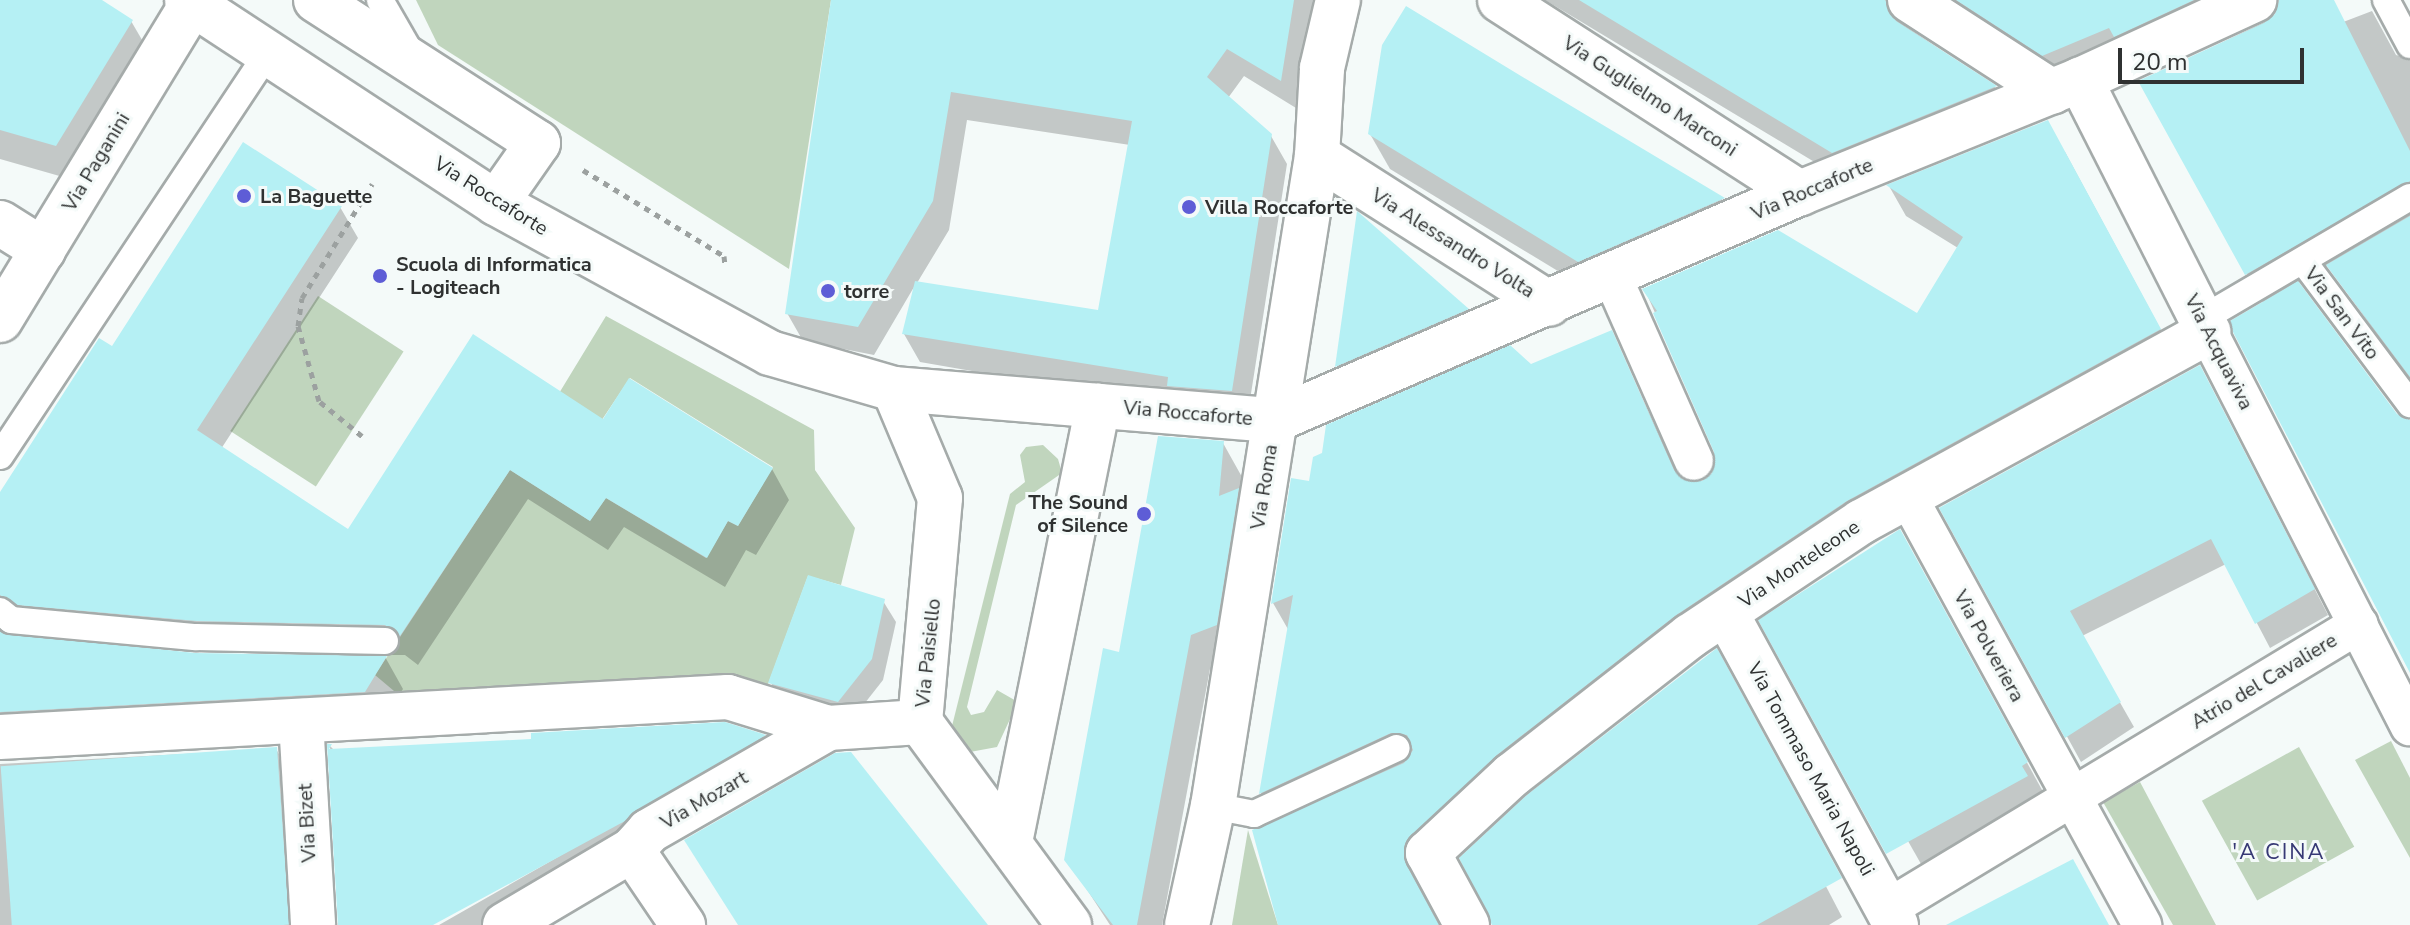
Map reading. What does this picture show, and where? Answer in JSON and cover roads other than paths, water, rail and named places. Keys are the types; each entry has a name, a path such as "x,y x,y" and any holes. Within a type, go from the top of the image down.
{"street":[{"path":"316,0 538,143 496,203"},
{"name":"Via Roma","path":"1187,925 1213,806 1317,156 1322,68 1338,0"},
{"name":"Via Guglielmo Marconi","path":"1500,0 1800,193"},
{"path":"1910,0 2066,86"},
{"name":"Via Roccaforte","path":"213,7 268,53 496,203 770,353 894,389 1275,420 1800,193 2066,86 2254,0"},
{"name":"Via Paganini","path":"0,320 43,250 213,7"},
{"name":"Via Acquaviva","path":"2066,86 2205,326 2359,624"},
{"name":"Via Alessandro Volta","path":"1317,156 1549,304"},
{"path":"0,223 43,250"},
{"path":"1612,276 1694,461"},
{"name":"Via Monteleone","path":"1467,925 1428,853 1512,775 1726,613 1908,497 2205,326"},
{"name":"Via Paisiello","path":"894,389 940,498 920,722 1069,925"},
{"path":"1010,842 1098,406"},
{"name":"Via Polveriera","path":"1908,497 2071,796"},
{"name":"Via Tommaso Maria Napoli","path":"1726,613 1881,920"},
{"name":"Atrio del Cavaliere","path":"1881,920 2071,796 2359,624 2410,726"},
{"path":"0,737 728,697 828,728"},
{"name":"Via Bizet","path":"301,721 313,925"},
{"name":"Via Mozart","path":"505,925 632,850 649,831 828,728 920,722"},
{"path":"2071,796 2142,925"},
{"path":"632,850 683,925"}],"lane":[{"path":"380,0 420,67"},
{"path":"2386,0 2410,45"},
{"path":"0,456 268,53"},
{"name":"Via Monteleone","path":"2205,326 2303,261 2410,197"},
{"name":"Via San Vito","path":"2303,261 2410,404"},
{"path":"0,611 11,620 196,637 385,641"},
{"path":"1213,806 1254,814 1397,748"}],"place":[{"name":"La Baguette","path":"244,196"},
{"name":"Villa Roccaforte","path":"1189,207"},
{"name":"Scuola di Informatica - Logiteach","path":"380,276"},
{"name":"torre","path":"828,291"},
{"name":"The Sound of Silence","path":"1144,514"}],"district":[{"name":"'A CINA","path":"2279,853"}]}
